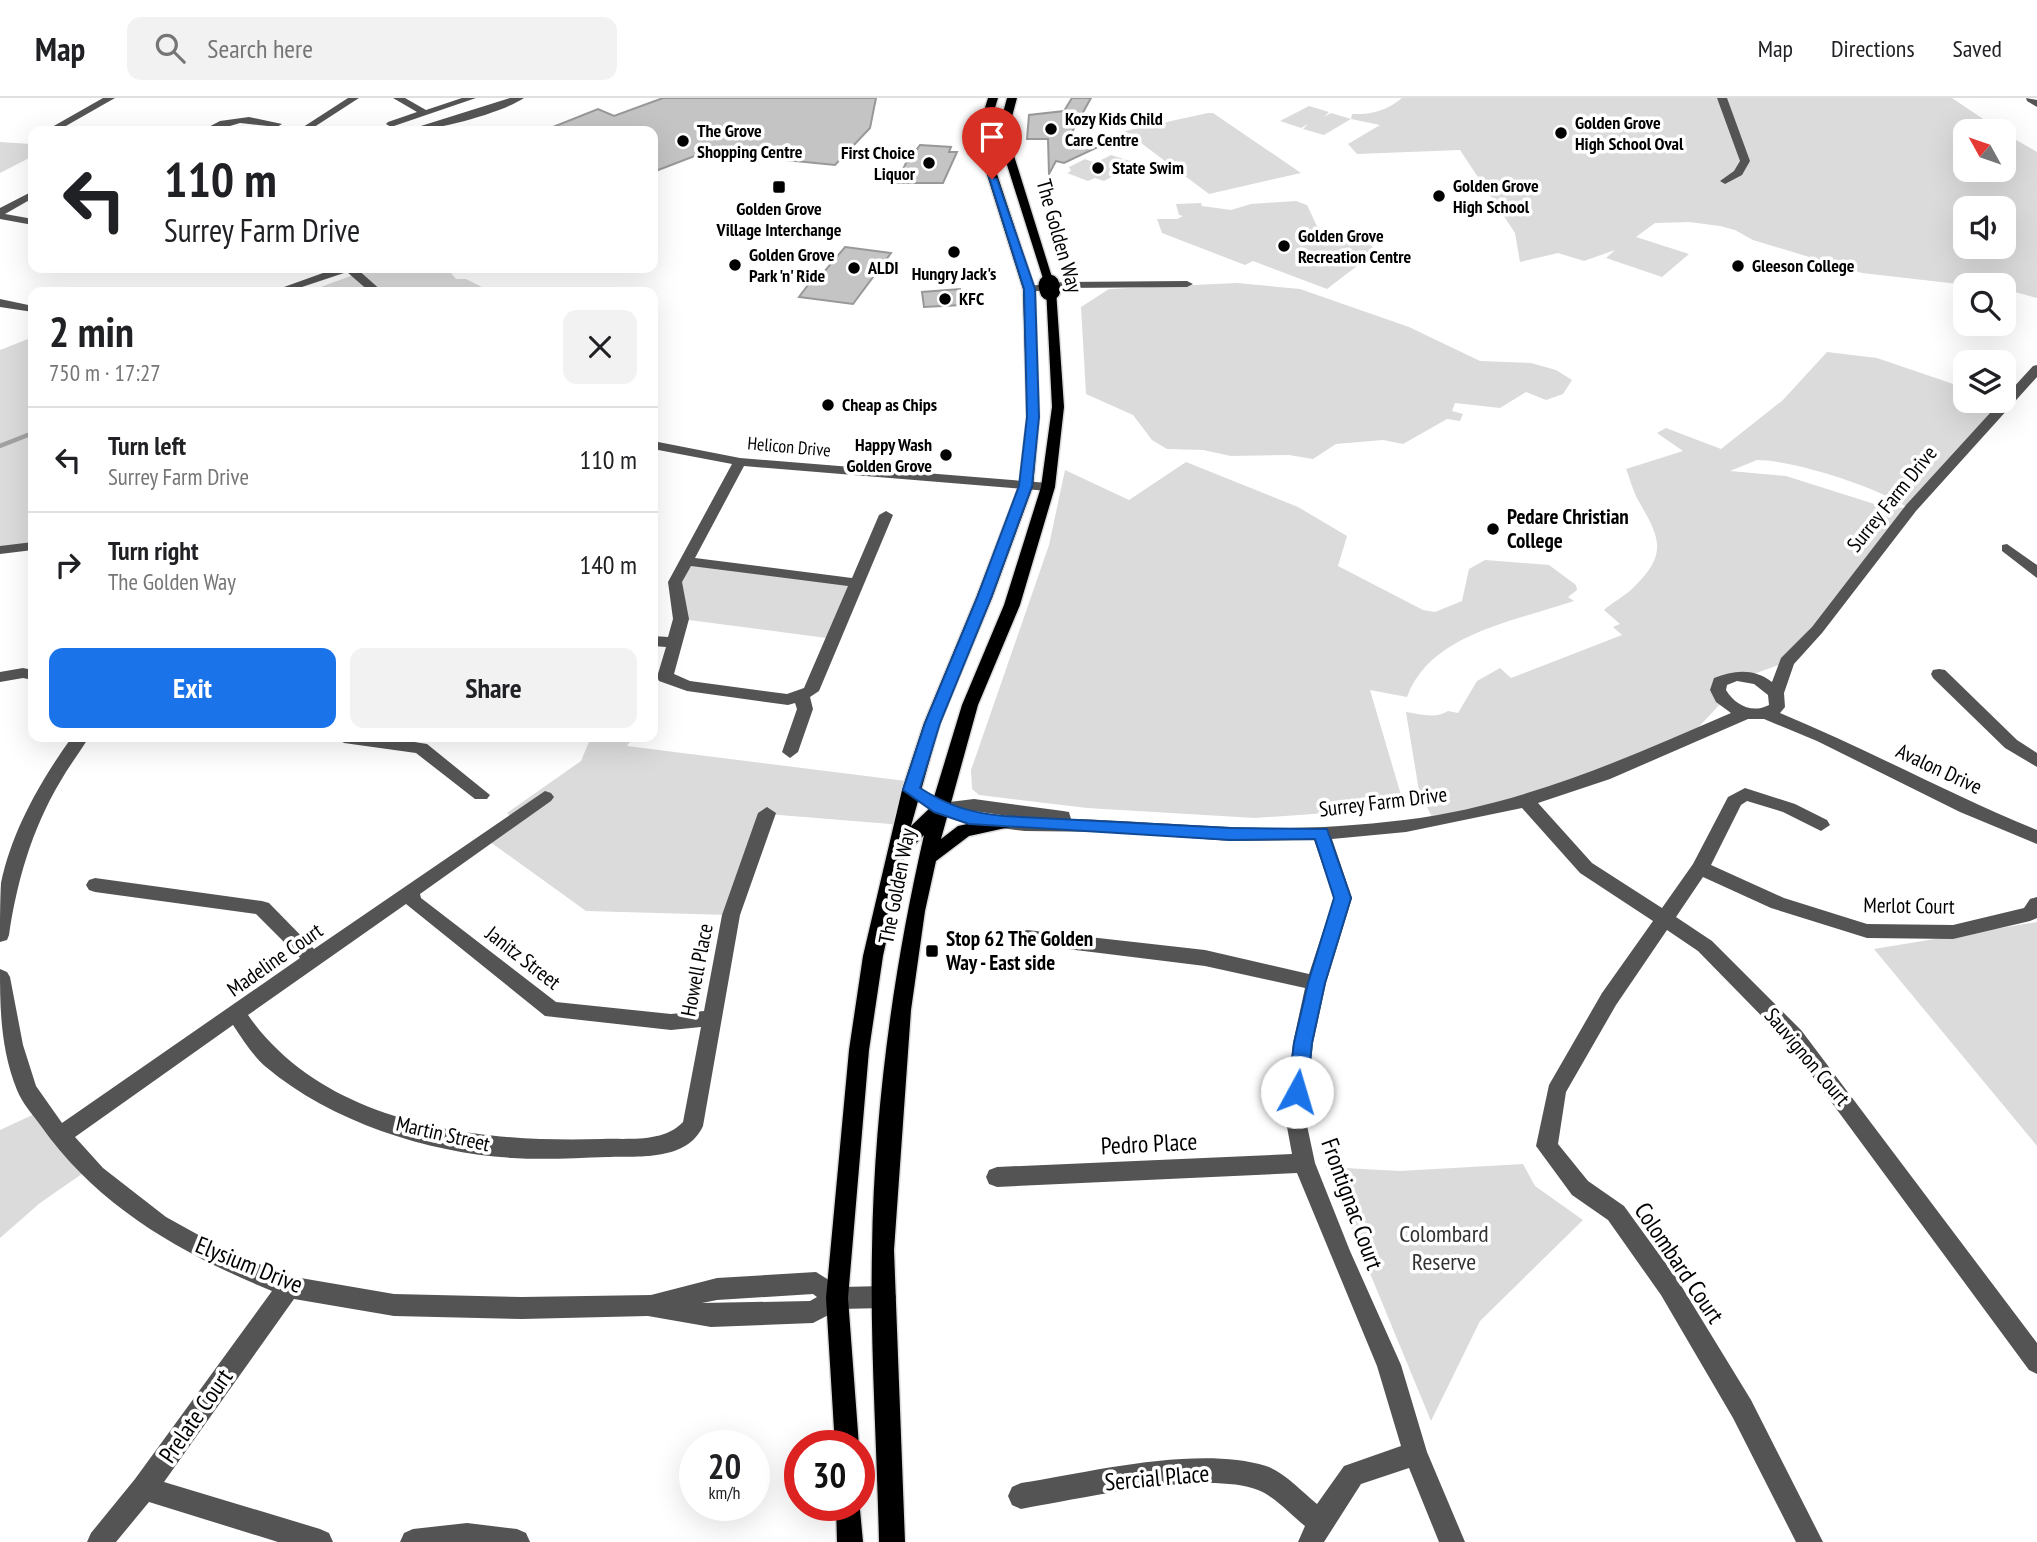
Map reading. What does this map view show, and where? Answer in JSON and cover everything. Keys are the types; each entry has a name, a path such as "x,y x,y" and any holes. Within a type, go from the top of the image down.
{"main road":[{"name":"The Golden Way","path":"846,1430 836,1298 859,1050 873,956 911,790 932,723 984,598 1026,486 1033,417 1030,289 988,162 989,111 993,98"},
{"name":"The Golden Way","path":"892,1542 883,1250 893,1092 916,911 939,808 970,705 1012,605 1048,487 1058,407 1050,288 1006,146 1012,98"},
{"path":"989,111 1009,110"},
{"path":"1006,146 1007,184 1016,218 1011,230 1031,228"},
{"path":"899,850 939,808 911,790"},
{"path":"928,858 964,831 1004,822"},
{"path":"849,1521 850,1542"}],"street":[{"path":"78,98 107,100"},
{"path":"310,126 354,98"},
{"path":"317,126 363,98"},
{"path":"398,98 425,113"},
{"path":"391,124 471,98"},
{"path":"430,126 519,98"},
{"path":"1722,98 1745,161 1738,173 1725,181"},
{"path":"449,126 530,99"},
{"path":"59,126 107,100"},
{"path":"216,126 242,118 277,124"},
{"path":"0,214 28,197"},
{"path":"0,214 28,221"},
{"path":"291,287 333,273"},
{"path":"354,273 371,287"},
{"path":"1030,289 1187,284"},
{"path":"0,303 28,308"},
{"name":"Surrey Farm Drive","path":"1773,703 1787,662 1817,630 1911,508 2037,369"},
{"name":"Helicon Drive","path":"658,446 740,463 1048,487"},
{"path":"740,463 675,582 681,619 661,676 699,687 788,700 802,697 815,683 886,515"},
{"path":"0,550 28,547"},
{"path":"2007,548 2037,573"},
{"path":"686,561 857,583"},
{"path":"658,641 674,642"},
{"name":"Surrey Farm Drive","path":"1691,735 1724,700 1718,690 1723,680 1748,676 1787,662"},
{"path":"0,677 28,674"},
{"path":"1939,674 2011,744 2037,761"},
{"name":"Avalon Drive","path":"1748,676 1768,685 1773,703 1824,737 1966,808 2037,837"},
{"path":"790,752 805,709 802,697"},
{"path":"1724,700 1746,713 1773,703"},
{"name":"Surrey Farm Drive","path":"939,808 969,818 1004,822 1231,834 1321,833 1406,826 1526,801 1628,766 1691,735 1746,713"},
{"path":"0,934 17,859 59,765 77,742"},
{"path":"379,742 421,748 481,795"},
{"path":"1665,921 1700,868 1734,801 1745,794 1789,808 1821,825"},
{"name":"Madeline Court","path":"60,1136 314,961 511,816 545,797"},
{"name":"Sauvignon Court","path":"1526,801 1586,867 1705,946 1794,1036 2037,1362"},
{"name":"Surrey Farm Drive","path":"939,808 974,805 1030,810 1108,826"},
{"name":"Howell Place","path":"685,1136 693,1125 735,899 767,813"},
{"name":"Frontignac Court","path":"1321,833 1343,898 1316,983 1303,1043 1295,1116 1304,1163 1389,1365 1415,1453 1452,1542"},
{"name":"Merlot Court","path":"1700,868 1778,903 1867,931 1953,932 2030,914 2037,904"},
{"path":"95,885 262,908 314,961"},
{"name":"Janitz Street","path":"410,892 414,902 552,1010 671,1022 712,1018"},
{"name":"Colombard Court","path":"1665,921 1609,999 1556,1091 1548,1146 1580,1188 1616,1213 1669,1287 1742,1409 1810,1542"},
{"path":"1027,937 1205,958 1316,983"},
{"name":"Elysium Drive","path":"0,989 27,1090 60,1136 95,1175 158,1224 223,1260 289,1287 394,1305 522,1308 648,1305 711,1316 813,1312 836,1298 885,1297"},
{"name":"Martin Street","path":"237,1015 270,1059 300,1082 380,1119 462,1142 496,1147 648,1147 671,1143 685,1136"},
{"name":"Pedro Place","path":"998,1177 1304,1163"},
{"name":"Prelate Court","path":"100,1542 144,1488 289,1287"},
{"path":"1315,1532 1353,1475 1415,1453"},
{"name":"Sercial Place","path":"1021,1496 1139,1477 1209,1470 1264,1478 1315,1532"},
{"path":"144,1488 320,1542"},
{"path":"413,1542 467,1536 517,1542"}],"green space":[{"path":"1402,98 1952,98 1983,119 1953,119 1953,182 2016,182 2016,140 2037,152 2037,298 2016,292 2016,273 1953,273 1953,283 1862,273 1753,240 1735,230 1689,222 1655,223 1636,237 1689,254 1662,277 1606,258 1615,250 1584,261 1558,253 1520,262 1515,233 1460,150 1357,154 1348,144 1380,125 1351,119 1352,114 1379,111"},
{"path":"1309,106 1329,112 1324,117 1331,113 1351,119 1324,135 1303,129 1308,124 1301,128 1280,121"},
{"path":"1213,113 1301,173 1209,194 1125,131"},
{"path":"0,142 28,144 28,159 0,173"},
{"name":"State Swim","path":"1111,155 1136,163 1104,181 1095,178 1088,181 1067,173 1071,171 1069,167 1085,159 1095,163"},
{"name":"Golden Grove Recreation Centre","path":"1296,201 1307,205 1323,239 1370,239 1374,253 1327,289 1253,261 1245,265 1162,233 1157,219 1177,219 1183,216 1179,215 1176,204 1201,203 1202,206 1231,210 1251,204"},
{"path":"451,273 456,279 466,279 482,287 321,287 356,274"},
{"path":"1237,283 1300,289 1409,327 1480,361 1531,363 1556,370 1572,380 1563,394 1546,400 1526,392 1500,408 1455,403 1452,411 1463,414 1460,421 1447,419 1403,444 1383,440 1336,444 1313,459 1289,455 1231,456 1203,450 1167,449 1152,440 1133,415 1086,394 1081,307 1109,289"},
{"path":"28,339 28,547 0,550 0,350"},
{"path":"1827,352 1877,358 1953,384 1953,413 1997,413 1787,662 1748,676 1723,680 1724,700 1691,735 1604,775 1434,821 1419,791 1406,712 1422,715 1448,711 1458,713 1477,681 1500,668 1511,678 1622,635 1613,627 1620,624 1604,610 1645,575 1653,564 1657,544 1626,469 1683,451 1657,433 1666,428 1721,449 1783,400","holes":["1757,460 1792,465 1857,484 1908,508 1884,507 1786,476 1730,471"]},
{"path":"1186,462 1298,507 1347,536 1338,566 1423,610 1435,612 1462,601 1469,569 1485,560 1549,565 1576,585 1577,590 1568,597 1574,601 1477,632 1455,644 1435,658 1418,675 1407,697 1370,690 1401,795 1384,799 1370,810 1255,818 1087,808 979,795 972,789 971,770 1049,545 1065,470 1129,500"},
{"path":"686,561 857,583 834,639 681,619 675,582"},
{"path":"589,742 630,742 627,746 914,782 903,825 767,814 731,915 586,911 486,839 514,819 507,813 581,761"},
{"path":"2037,922 2037,1146 1874,949"},
{"path":"41,1111 89,1169 40,1203 0,1238 0,1130"},
{"name":"Colombard Reserve","path":"1523,1164 1535,1186 1583,1220 1480,1321 1431,1421 1326,1167 1400,1171"}],"building":[{"name":"The Grove Shopping Centre","path":"663,98 876,98 870,128 835,165 705,152 658,170 658,126 556,126 598,109 614,116"},
{"path":"1072,98 1091,98 1067,141 1102,145 1064,163 1056,161 1049,174 1048,139 1027,139 1029,115 1064,111"},
{"name":"First Choice Liquor","path":"920,145 951,147 949,152 957,152 943,183 896,183 913,149"},
{"name":"ALDI","path":"845,247 891,253 853,304 799,297 814,277 819,278"},
{"name":"KFC","path":"960,289 962,305 924,307 922,292"}],"waterway":[{"path":"0,446 28,435"}],"place":[{"name":"Kozy Kids Child Care Centre","path":"1051,129"},
{"name":"Golden Grove High School Oval","path":"1561,133"},
{"name":"The Grove Shopping Centre","path":"683,141"},
{"name":"First Choice Liquor","path":"929,163"},
{"name":"State Swim","path":"1098,168"},
{"name":"Golden Grove Village Interchange","path":"779,187"},
{"name":"Golden Grove High School","path":"1439,196"},
{"name":"Golden Grove Recreation Centre","path":"1284,246"},
{"name":"Hungry Jack's","path":"954,252"},
{"name":"Golden Grove Park 'n' Ride","path":"735,265"},
{"name":"Gleeson College","path":"1738,266"},
{"name":"ALDI","path":"854,268"},
{"name":"KFC","path":"945,299"},
{"name":"Cheap as Chips","path":"828,405"},
{"name":"Happy Wash Golden Grove","path":"946,455"},
{"name":"Pedare Christian College","path":"1493,529"},
{"name":"Stop 62 The Golden Way - East side","path":"932,951"}],"route":[{"path":"992,179 1030,289 1033,417 1026,486 984,598 950,675 911,790 939,808 969,818 1026,825 1108,826 1231,834 1321,833 1343,898 1316,983 1303,1043 1297,1092"}]}
